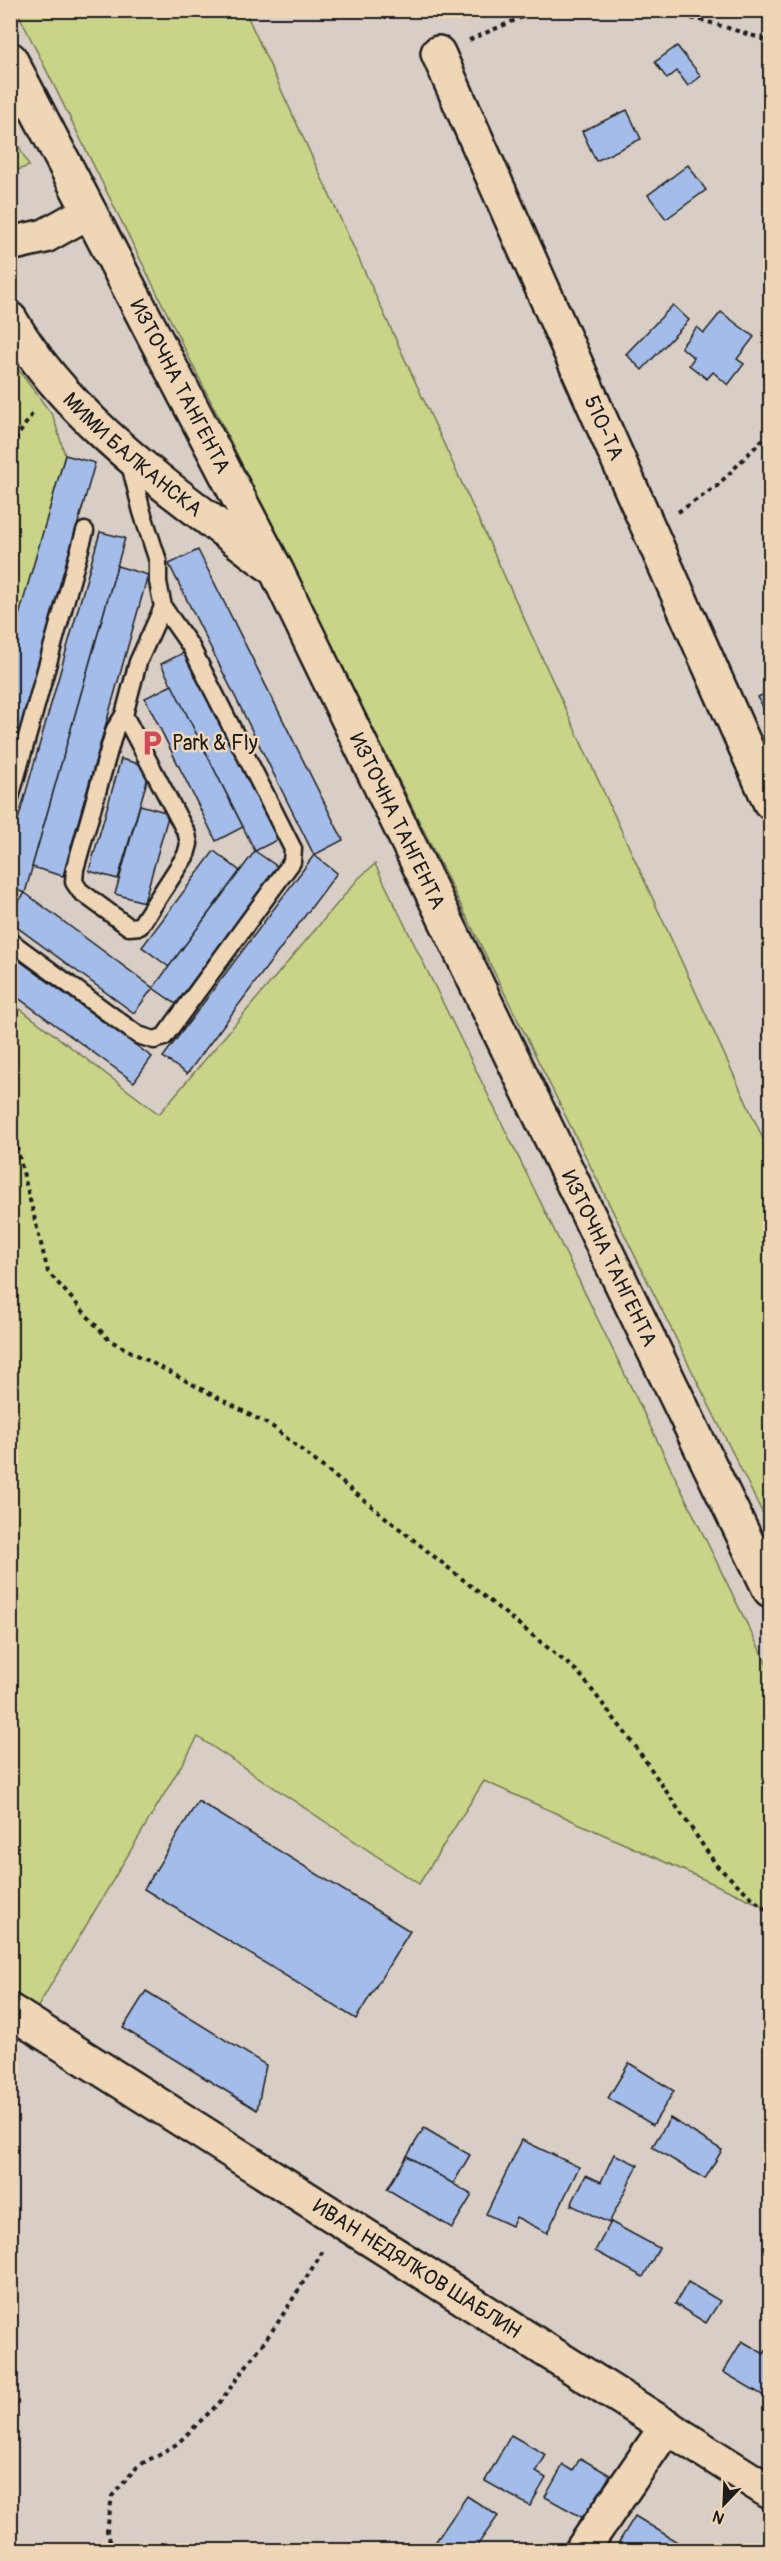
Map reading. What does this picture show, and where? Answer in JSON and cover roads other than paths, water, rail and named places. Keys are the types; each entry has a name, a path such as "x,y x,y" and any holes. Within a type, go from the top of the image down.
{"street":[{"name":"510-ТА","path":"438,52 771,802"},
{"name":"ИЗТОЧНА ТАНГЕНТА","path":"10,59 276,570 771,1590"},
{"path":"10,244 45,236 88,212"},
{"name":"МИМИ БАЛКАНСКА","path":"10,319 28,349 71,400 128,456 276,570"},
{"name":"ИВАН НЕДЯЛКОВ ШАБЛИН","path":"10,2011 771,2492"},
{"path":"582,2550 667,2426"}],"lane":[{"path":"10,940 138,1035 154,1040 164,1037 292,862 293,849 191,647 163,607 158,582 141,542 142,512 128,456"},
{"path":"10,798 85,531"},
{"path":"124,715 187,834 189,844 186,855 140,926 134,928 129,927 80,891 74,882 75,869 115,729 124,715 138,662 163,607"}],"place":[{"name":"Park & Fly","path":"152,743"}]}
